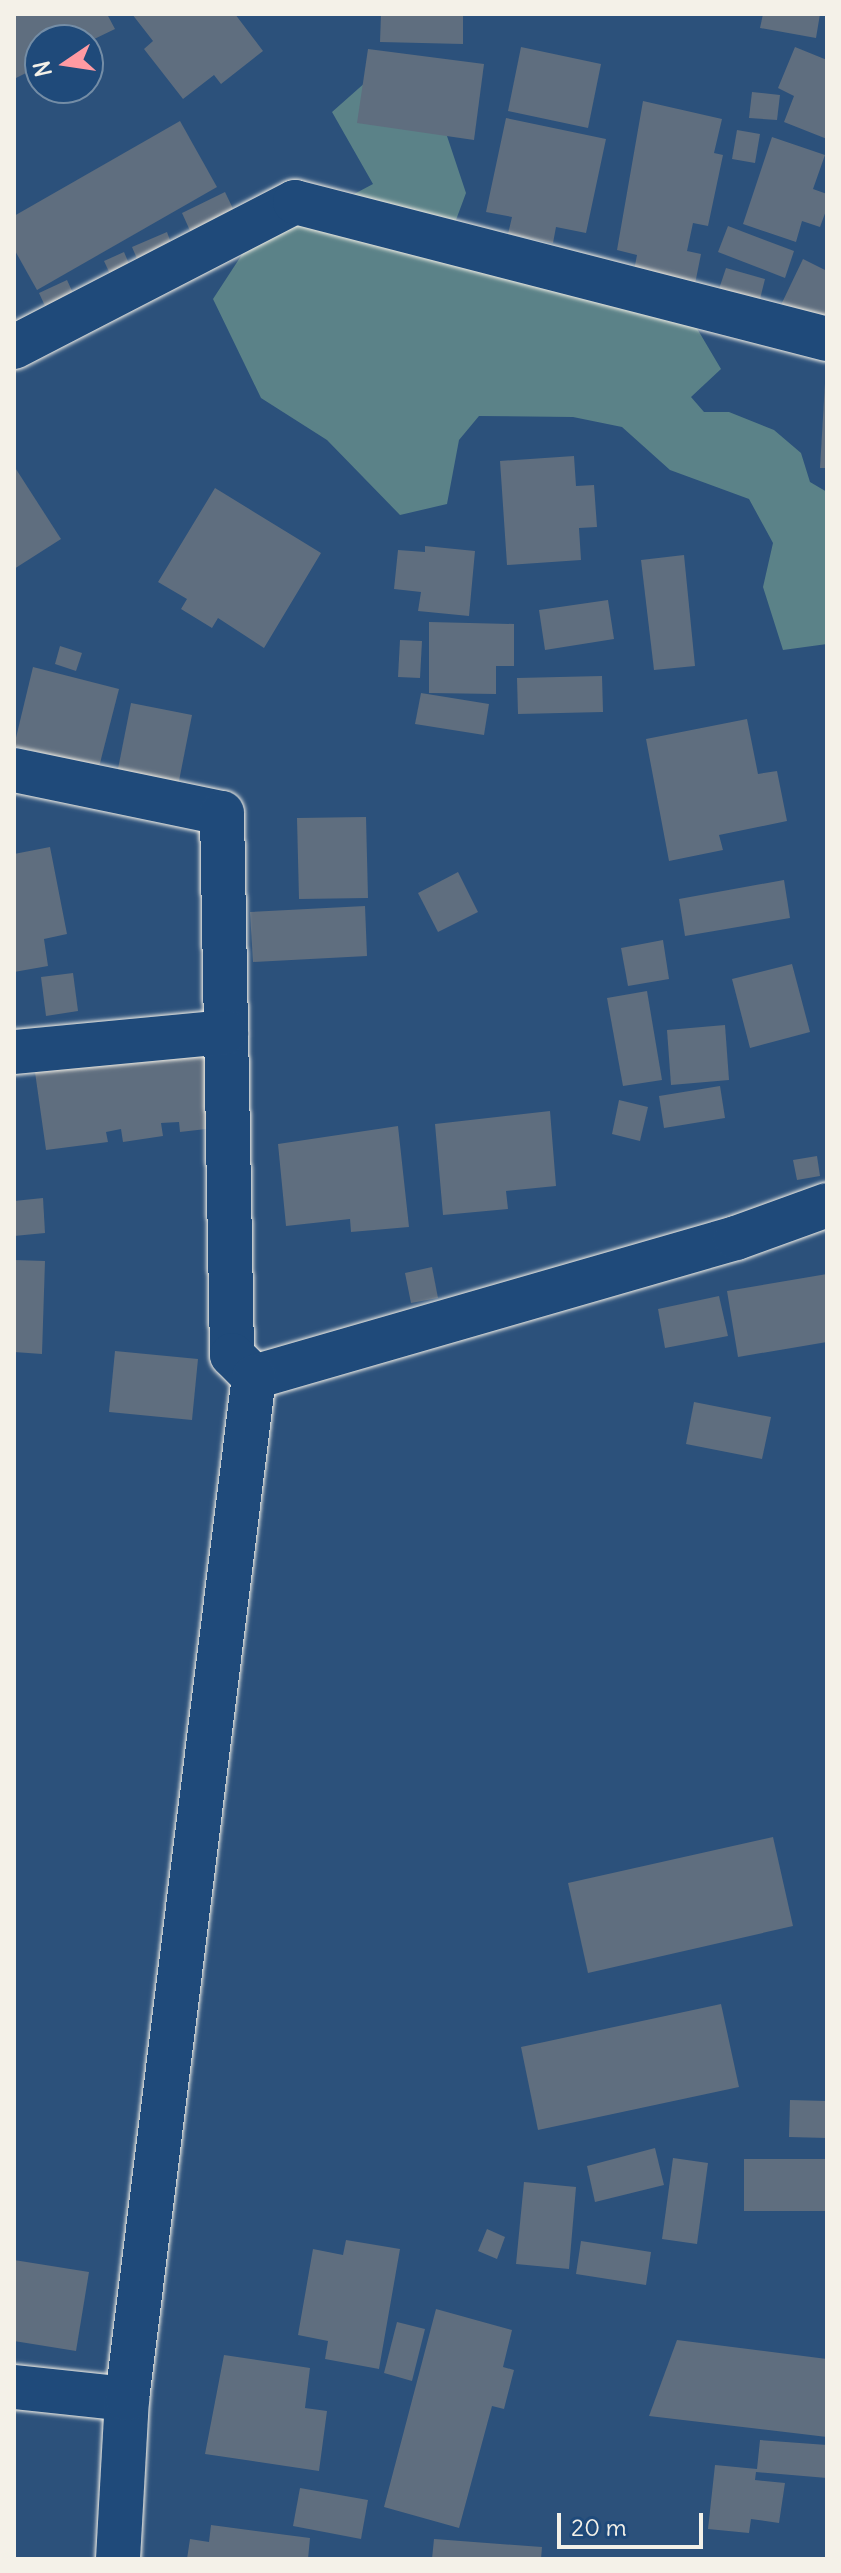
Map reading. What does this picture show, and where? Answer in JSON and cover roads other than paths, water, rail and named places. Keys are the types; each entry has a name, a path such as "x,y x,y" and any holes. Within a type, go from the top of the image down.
{"street":[{"path":"14,347 295,202 827,339"},
{"path":"14,770 222,813 232,1355 254,1377"},
{"path":"14,1052 226,1032"},
{"path":"254,1377 736,1238 827,1205"},
{"path":"118,2559 127,2399 254,1377"},
{"path":"14,2387 127,2399"}]}
